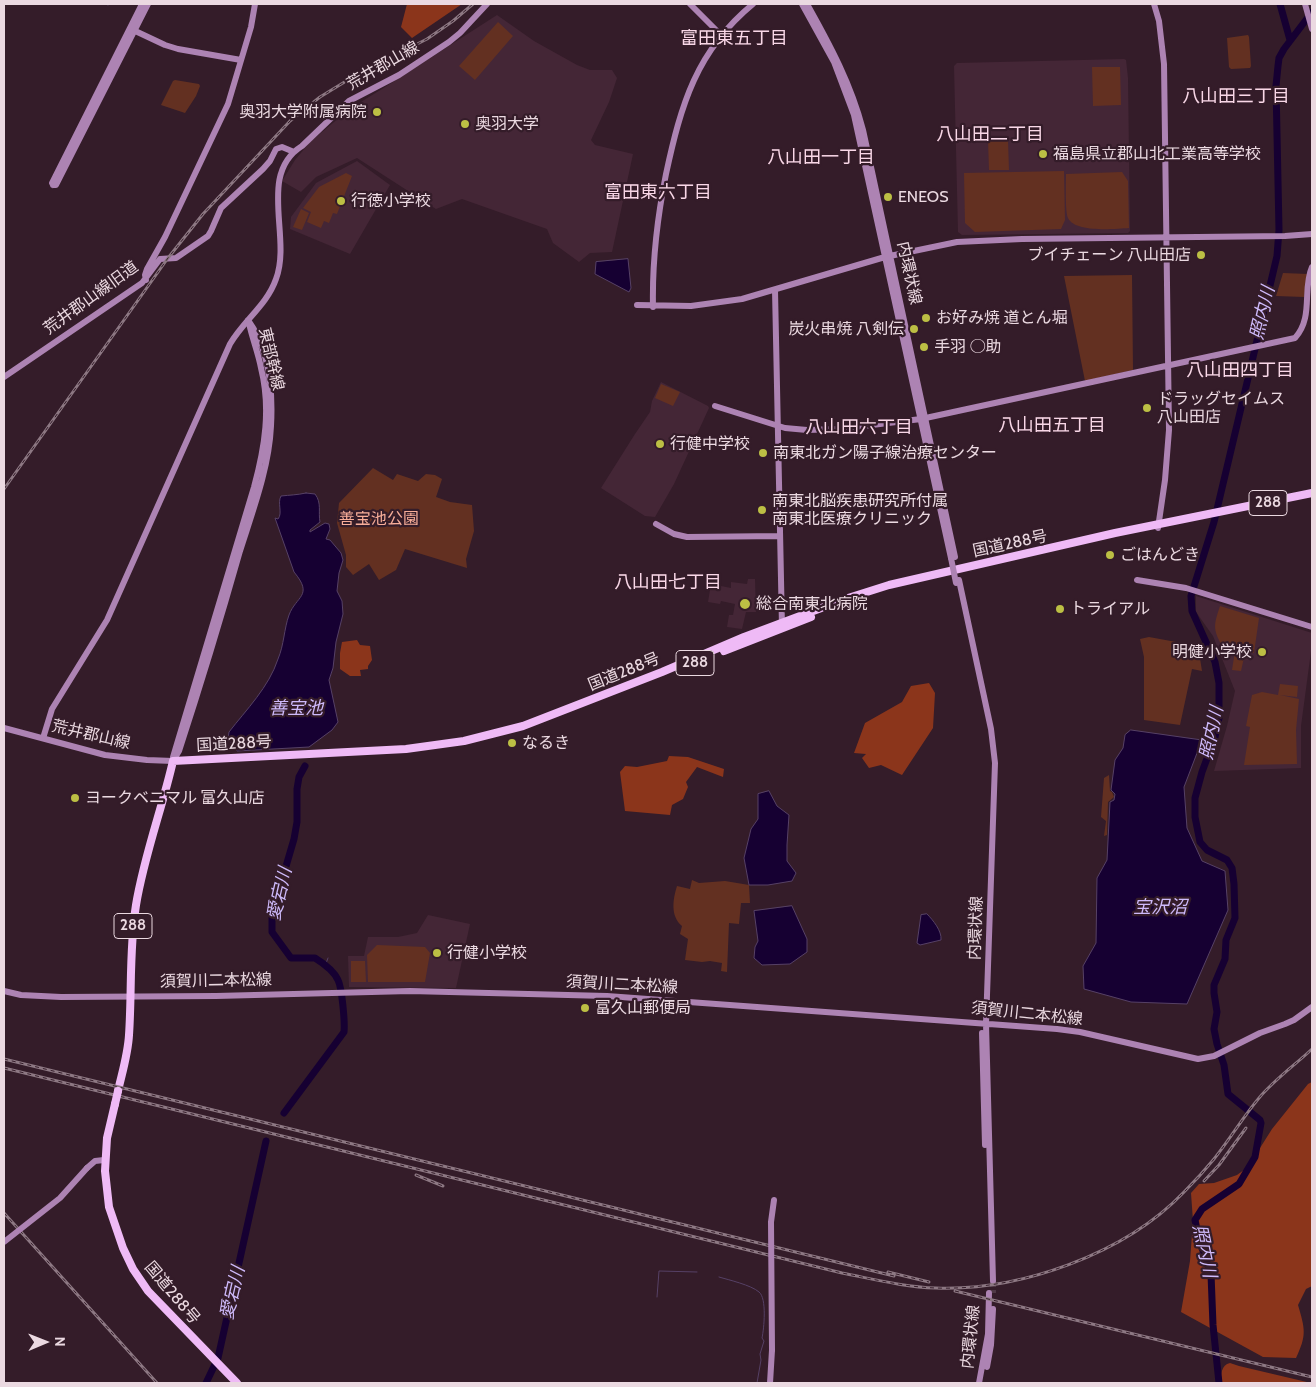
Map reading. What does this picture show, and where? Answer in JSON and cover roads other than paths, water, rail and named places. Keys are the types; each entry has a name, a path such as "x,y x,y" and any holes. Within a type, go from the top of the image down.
{"highway":[{"name":"国道288号","path":"237,1383 156,1300 143,1284 123,1248 113,1223 106,1192 104,1160 107,1138 128,1044 132,940 141,879 172,763 402,752 439,749 493,738 542,722 782,626 846,603 918,581 1158,526 1312,495"}],"street":[{"path":"142,4 132,30 56,185 53,185 52,183 132,30 148,4"},
{"path":"146,280 147,269 173,220 228,104 251,27 255,4"},
{"name":"荒井郡山線","path":"44,735 52,709 107,620 230,344 269,295 277,278 281,258 278,183 284,165 294,152 349,101 398,75 448,42 460,33 488,4"},
{"path":"690,4 721,34"},
{"path":"653,306 653,263 656,229 678,123 692,82 721,34 753,4"},
{"path":"802,4 834,62 854,115 888,256"},
{"name":"内環状線","path":"807,4 840,65 858,111 986,720 992,762 984,1023 990,1281"},
{"path":"1154,4 1164,64 1169,430 1168,458 1158,526"},
{"path":"1305,4 1312,29"},
{"path":"132,30 178,48 241,60"},
{"name":"荒井郡山線旧道","path":"4,377 146,280 160,259 164,257 175,259 208,236 212,232 221,208 270,161 276,149 282,146 294,152"},
{"path":"637,305 714,304 742,299 888,256 955,242 977,240 1285,236 1312,234"},
{"path":"715,406 778,427 800,430 826,430 923,418 1295,338 1300,332 1305,318 1312,266"},
{"path":"775,290 782,626"},
{"name":"東部幹線","path":"172,763 179,751 202,679 256,499 269,447 272,412 269,379 258,336 248,320"},
{"path":"656,524 674,534 687,537 780,536"},
{"path":"1137,580 1189,589 1312,627"},
{"name":"荒井郡山線","path":"4,730 104,758 128,762 172,763"},
{"name":"須賀川二本松線","path":"4,991 39,996 216,996 426,991 606,996 1076,1031 1194,1059 1207,1059 1214,1056 1260,1033 1294,1020 1312,1007"},
{"path":"4,1242 60,1198 95,1161 104,1160"},
{"path":"770,1383 774,1335 771,1222 774,1200"},
{"name":"内環状線","path":"979,1383 988,1334 991,1293 991,1345 983,1383"}],"water":[{"path":"628,259 631,288 629,292 595,274 596,262"},
{"name":"善宝池","path":"306,493 315,494 319,504 320,522 310,532 325,523 329,524 330,529 326,539 330,540 341,553 343,560 337,591 342,601 343,614 329,680 338,722 332,730 309,747 237,751 228,739 229,732 269,679 280,654 289,615 303,591 303,586 294,572 275,518 278,519 280,514 280,499 281,496"},
{"name":"宝沢沼","path":"1131,730 1202,740 1184,787 1187,828 1202,861 1225,871 1228,910 1187,1004 1131,1002 1084,989 1083,966 1096,943 1097,878 1107,860 1110,802 1114,800 1115,794 1111,790 1115,760 1123,748 1125,735"},
{"path":"769,791 777,806 789,815 787,861 796,873 792,881 768,885 749,885 744,858 751,829 758,819 758,794"},
{"path":"792,906 807,939 807,952 790,964 762,965 754,958 755,947 758,941 754,911"},
{"path":"927,914 939,929 941,940 920,945 917,943 921,915"}],"waterway":[{"path":"1280,4 1290,40"},
{"name":"照内川","path":"1219,1383 1213,1325 1211,1274 1199,1239 1195,1220 1202,1209 1239,1184 1255,1157 1261,1123 1260,1120 1228,1094 1224,1065 1214,1029 1217,1012 1214,985 1225,959 1226,940 1235,918 1234,884 1232,868 1227,860 1207,850 1200,842 1195,817 1195,798 1215,737 1219,718 1219,683 1215,662 1192,611 1191,596 1214,522 1277,256 1279,230 1276,86 1279,58 1312,12"},
{"name":"愛宕川","path":"284,1113 344,1032 342,997 334,973 315,958 291,958 272,932 272,914 294,839 297,822 299,777 305,766"},
{"path":"325,966 328,958"},
{"name":"愛宕川","path":"206,1383 218,1358 266,1141"},
{"path":"657,1297 659,1271 697,1272"},
{"path":"719,1277 751,1287 762,1295 764,1307 762,1338 764,1341 760,1354 761,1360 757,1383"}],"tunnel":[{"path":"993,1281 993,1293"}],"railway":[{"path":"4,489 168,258 203,214 290,121 320,97 356,75 427,39 473,4"},
{"path":"4,1068 842,1273 900,1284 936,1288 1002,1283 1036,1275 1102,1250 1132,1234 1160,1214 1188,1188 1226,1144 1265,1091 1312,1049"},
{"path":"4,1059 894,1276"},
{"path":"1204,1181 1219,1165 1246,1128"},
{"path":"416,1175 443,1186"},
{"path":"4,1213 157,1383"},
{"path":"888,1272 929,1282"},
{"path":"955,1291 1312,1377"}],"place":[{"name":"奥羽大学附属病院","path":"377,112"},
{"name":"奥羽大学","path":"465,124"},
{"name":"福島県立郡山北工業高等学校","path":"1043,154"},
{"name":"ENEOS","path":"888,197"},
{"name":"行徳小学校","path":"341,201"},
{"name":"ブイチェーン 八山田店","path":"1201,255"},
{"name":"お好み焼 道とん堀","path":"926,318"},
{"name":"炭火串焼 八剣伝","path":"914,329"},
{"name":"手羽 ○助","path":"924,347"},
{"name":"ドラッグセイムス 八山田店","path":"1147,408"},
{"name":"行健中学校","path":"660,444"},
{"name":"南東北ガン陽子線治療センター","path":"763,453"},
{"name":"南東北脳疾患研究所付属 南東北医療クリニック","path":"762,510"},
{"name":"ごはんどき","path":"1110,555"},
{"name":"総合南東北病院","path":"745,604"},
{"name":"トライアル","path":"1060,609"},
{"name":"明健小学校","path":"1262,652"},
{"name":"なるき","path":"512,743"},
{"name":"ヨークベニマル 富久山店","path":"75,798"},
{"name":"行健小学校","path":"437,953"},
{"name":"富久山郵便局","path":"585,1008"}],"district":[{"name":"富田東五丁目","path":"734,39"},
{"name":"八山田三丁目","path":"1236,97"},
{"name":"八山田二丁目","path":"990,135"},
{"name":"八山田一丁目","path":"821,158"},
{"name":"富田東六丁目","path":"658,193"},
{"name":"八山田四丁目","path":"1240,371"},
{"name":"八山田五丁目","path":"1052,426"},
{"name":"八山田六丁目","path":"859,428"},
{"name":"八山田七丁目","path":"668,583"}],"park label":[{"name":"善宝池公園","path":"379,519"}]}
